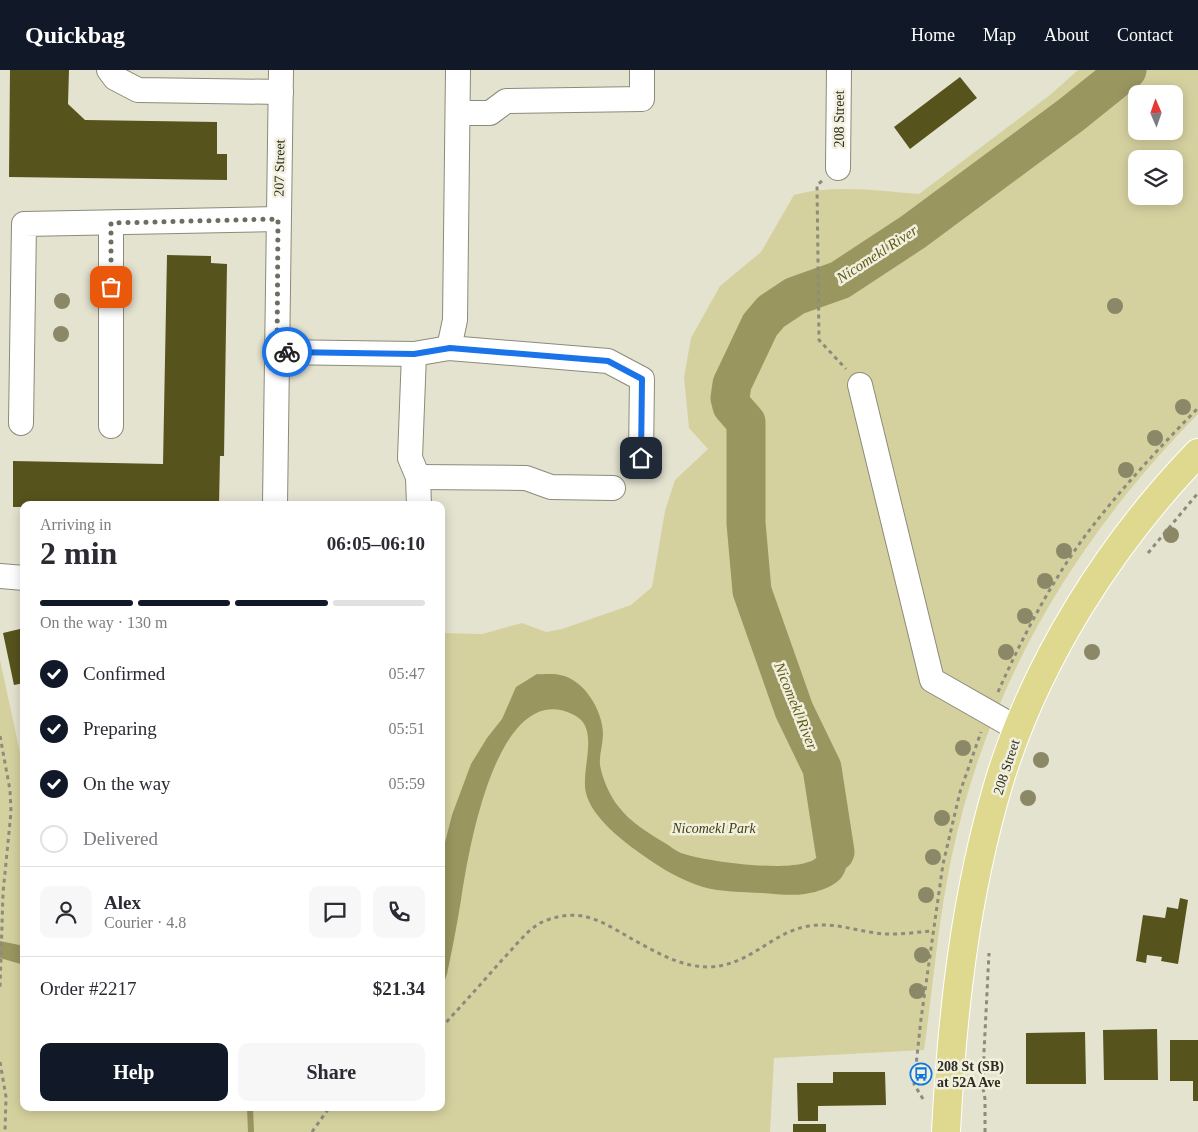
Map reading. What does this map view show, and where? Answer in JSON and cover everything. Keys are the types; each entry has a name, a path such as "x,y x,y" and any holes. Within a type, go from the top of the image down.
{"main road":[{"name":"208 Street","path":"946,1132 954,1018 965,937 985,835 999,782 1018,729 1038,683 1092,587 1124,540 1177,474 1198,453"}],"street":[{"path":"110,70 115,78 138,90 281,81"},
{"path":"450,348 455,320 458,70"},
{"path":"458,113 490,112 506,101 642,99 642,70"},
{"name":"208 Street","path":"838,168 839,70"},
{"name":"207 Street","path":"275,501 281,81"},
{"path":"21,423 24,224 278,219"},
{"path":"111,223 111,426"},
{"path":"277,352 414,354 450,348 608,361 642,379 641,458"},
{"path":"414,354 410,458 418,477 419,501"},
{"path":"860,385 932,680 1018,729"},
{"path":"418,477 526,478 551,488 613,488"},
{"path":"0,576 20,578"}],"path":[{"path":"838,168 817,185 819,340 860,385"},
{"path":"996,698 1032,622 1056,580 1085,537 1129,482 1166,440 1198,408"},
{"path":"1144,559 1198,493"},
{"path":"914,1084 943,864 960,792 982,730"},
{"path":"0,736 10,790 11,812 3,893 0,988"},
{"path":"445,1024 527,932 543,922 562,916 587,917 600,921 668,958 681,963 707,967 740,961 782,936 807,926 821,924 836,925 885,934 933,932"},
{"path":"985,1132 984,1061 990,951"},
{"path":"0,1062 6,1097 5,1132"},
{"path":"312,1132 327,1111"}],"green space":[{"name":"Nicomekl Park","path":"1078,70 1198,70 1198,414 1153,462 1112,512 1075,565 1042,619 1012,676 987,735 967,796 951,860 939,931 924,1050 774,1058 770,1132 0,1132 0,660 20,752 20,1111 445,1111 445,633 482,634 522,623 546,632 562,629 631,605 652,587 665,511 675,480 708,449 689,428 684,377 691,338 720,286 761,252 794,195 840,189 919,194 1050,95"}],"shaded area":[{"path":"537,674 557,674 569,678 584,689 596,706 600,716 603,738 600,765 607,787 615,802 634,822 679,852 709,860 752,865 794,865 809,862 818,856 821,843 813,797 831,799 845,849 846,868 843,875 831,886 805,894 789,895 710,889 672,874 627,844 610,829 589,802 585,783 588,738 586,728 581,720 562,710 545,710 526,720 510,738 496,763 485,792 469,853 445,980 445,842 452,815 471,764 487,738 502,719 516,687"},
{"path":"0,941 20,945 20,964 0,958"}],"building":[{"path":"10,70 69,70 68,104 85,120 217,122 217,154 227,154 227,180 9,177"},
{"path":"960,77 977,98 910,149 894,127"},
{"path":"167,255 211,256 211,263 227,264 224,456 220,456 219,501 20,501 20,507 13,507 13,461 163,464"},
{"path":"20,629 20,684 14,685 3,633"},
{"path":"1180,898 1188,900 1178,964 1161,961 1162,957 1147,955 1146,963 1136,961 1143,915 1165,918 1167,907 1178,909"},
{"path":"1157,1029 1158,1080 1104,1080 1103,1030"},
{"path":"1085,1032 1086,1084 1026,1084 1026,1033"},
{"path":"1170,1040 1198,1040 1198,1101 1193,1101 1193,1081 1170,1081"},
{"path":"833,1072 885,1072 886,1105 818,1106 818,1121 798,1121 797,1083 833,1083"},
{"path":"793,1124 826,1124 826,1132 793,1132"}],"waterway":[{"name":"Nicomekl River","path":"835,852 822,768 794,710 752,591 746,523 746,422 732,406 730,398 732,384 760,325 771,312 795,296 840,280 913,232 1071,115 1127,70"},
{"path":"250,1111 251,1132"}],"way so far":[{"path":"111,287 111,223 278,219 277,352 287,352"}],"place":[{"name":"208 St (SB) at 52A Ave","path":"921,1074"}],"route":[{"path":"287,352 414,354 450,348 608,361 642,379 641,458"}]}
